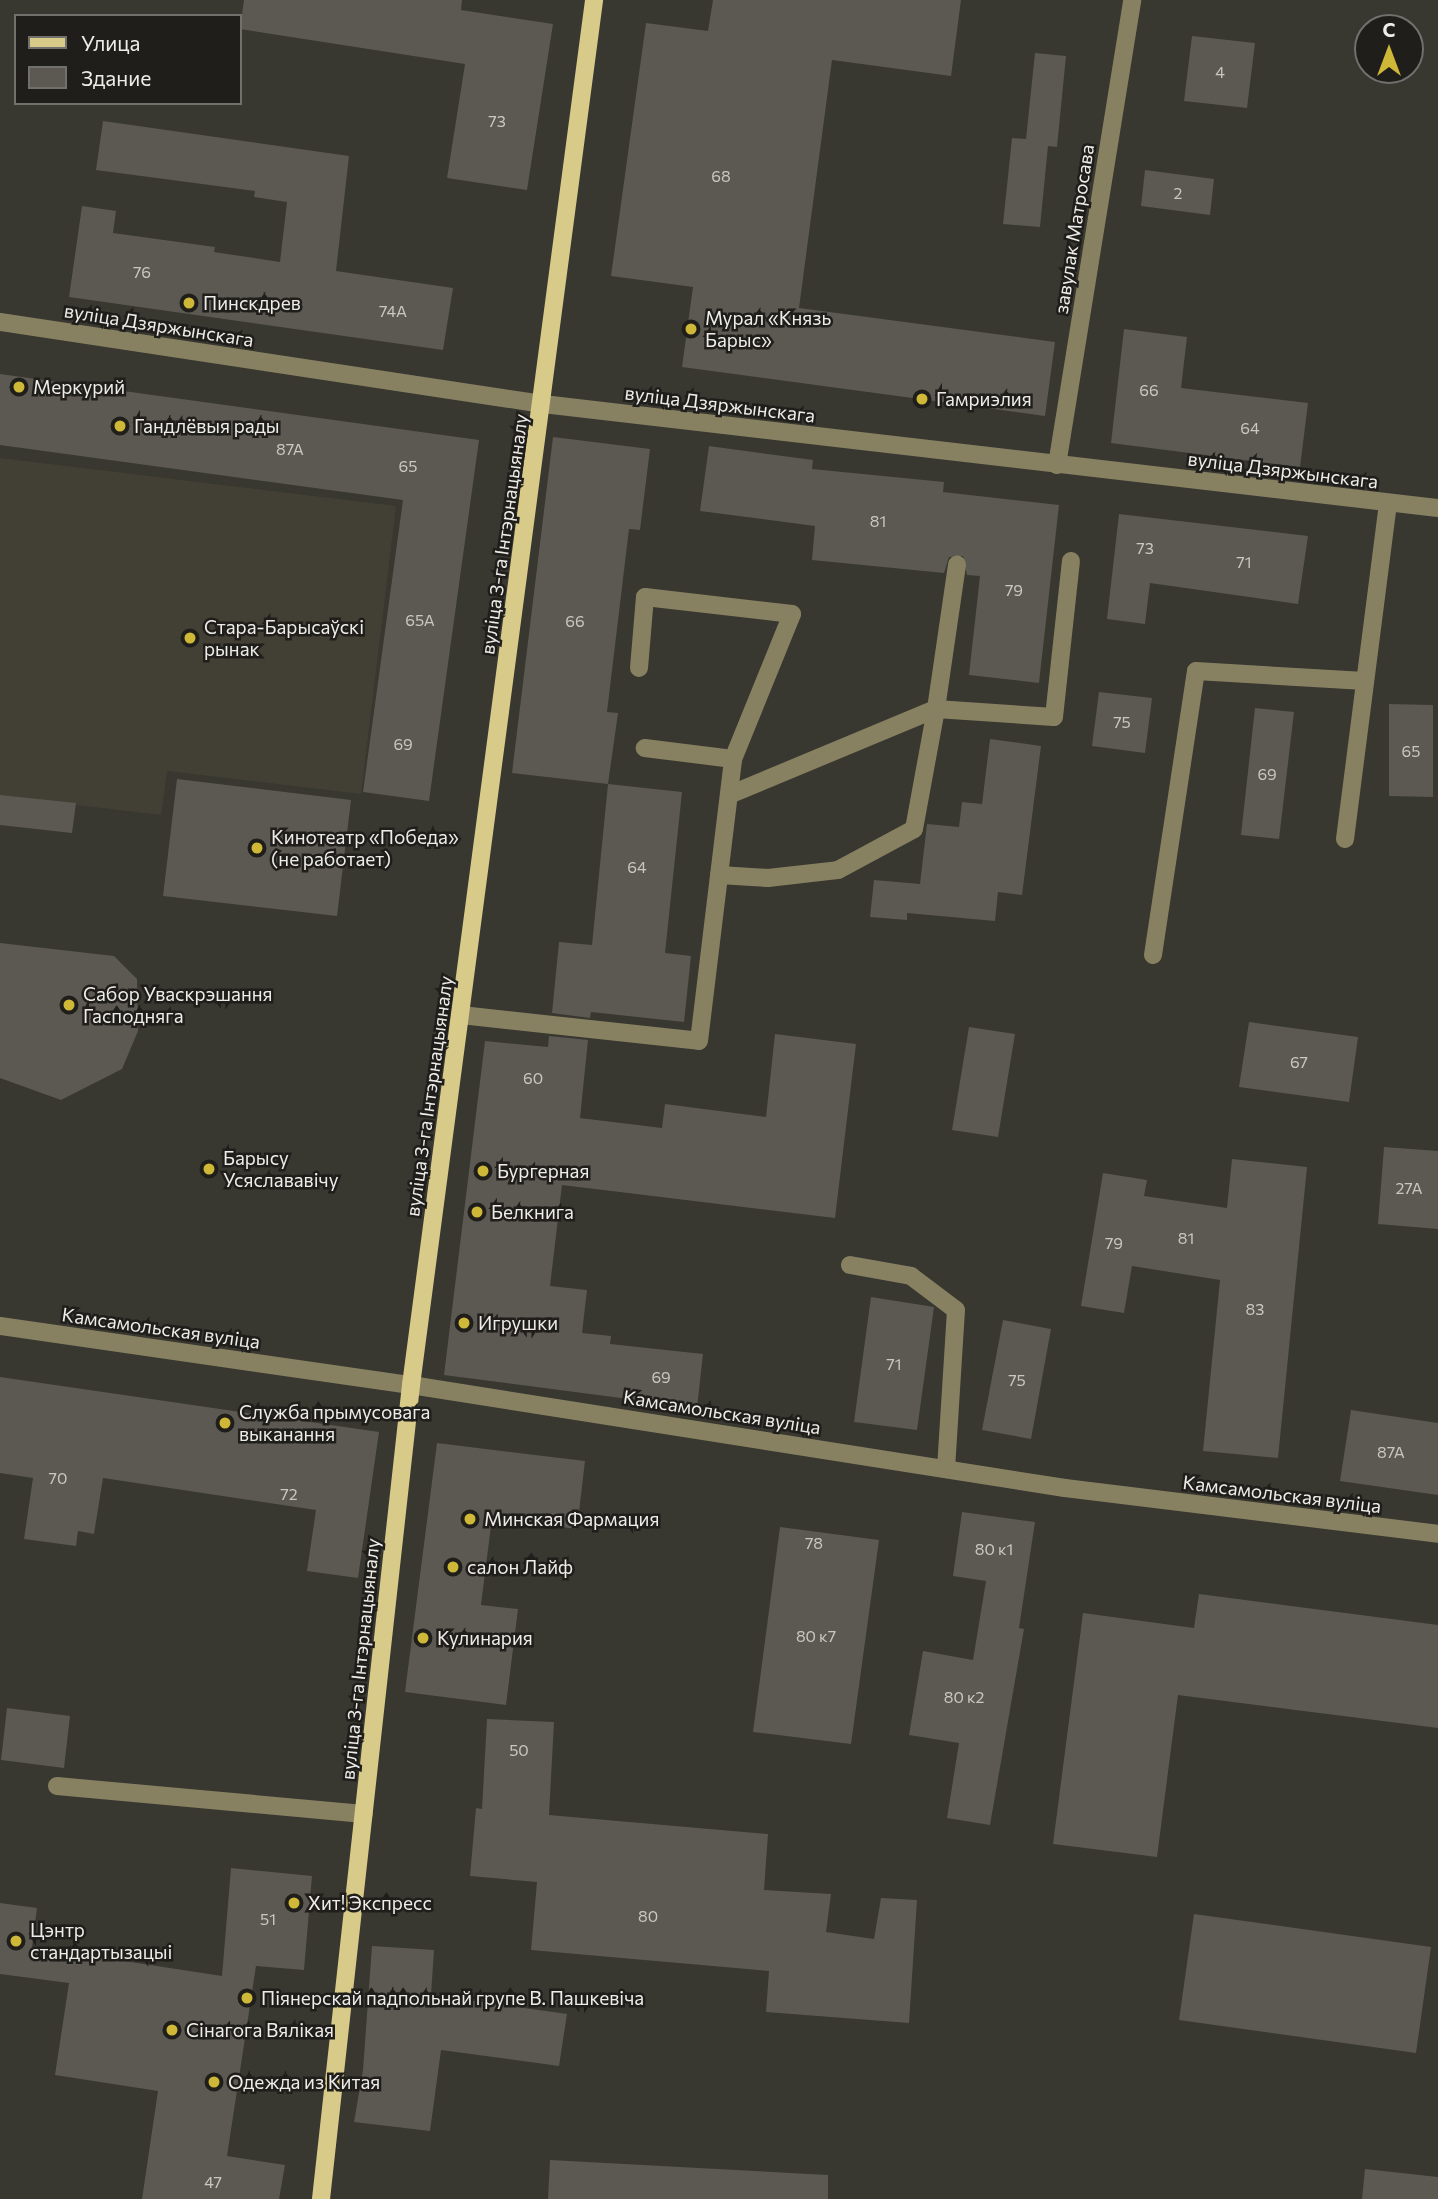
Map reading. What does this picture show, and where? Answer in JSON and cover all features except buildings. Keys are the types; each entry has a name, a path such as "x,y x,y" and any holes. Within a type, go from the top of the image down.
{"main road":[{"name":"вуліца 3-га Інтэрнацыяналу","path":"321,2199 411,1384 594,0"}],"street":[{"name":"завулак Матросава","path":"1057,465 1132,0"},
{"name":"вуліца Дзяржынскага","path":"0,322 542,404 1438,509"},
{"path":"1345,839 1388,503"},
{"path":"729,795 936,709 1054,717 1072,561"},
{"path":"719,875 768,878 838,870 914,829 936,709 957,565"},
{"path":"461,1015 699,1041 733,759 792,614 645,597 639,668"},
{"path":"1153,955 1196,671 1365,681"},
{"path":"645,748 733,759"},
{"path":"850,1265 911,1276 956,1310 946,1468"},
{"name":"Камсамольская вуліца","path":"0,1326 411,1384 946,1468 1438,1534"},
{"path":"57,1786 364,1814"}],"shaded area":[{"name":"Стара-Барысаўскі рынак","path":"0,458 396,506 361,794 167,771 161,815 0,796"}],"place":[{"name":"Пинскдрев","path":"189,303"},
{"name":"Мурал «Князь Барыс»","path":"691,329"},
{"name":"Меркурий","path":"19,387"},
{"name":"Гамриэлия","path":"922,399"},
{"name":"Гандлёвыя рады","path":"120,426"},
{"name":"Стара-Барысаўскі рынак","path":"190,638"},
{"name":"Кинотеатр «Победа» (не работает)","path":"257,848"},
{"name":"Сабор Уваскрэшання Гасподняга","path":"69,1005"},
{"name":"Барысу Усяслававічу","path":"209,1169"},
{"name":"Бургерная","path":"483,1171"},
{"name":"Белкнига","path":"477,1212"},
{"name":"Игрушки","path":"464,1323"},
{"name":"Служба прымусовага выканання","path":"225,1423"},
{"name":"Минская Фармация","path":"470,1519"},
{"name":"салон Лайф","path":"453,1567"},
{"name":"Кулинария","path":"423,1638"},
{"name":"Хит! Экспресс","path":"294,1903"},
{"name":"Цэнтр стандартызацыі","path":"16,1941"},
{"name":"Піянерскай падпольнай групе В. Пашкевіча","path":"247,1998"},
{"name":"Сінагога Вялікая","path":"172,2030"},
{"name":"Одежда из Китая","path":"214,2082"}]}
